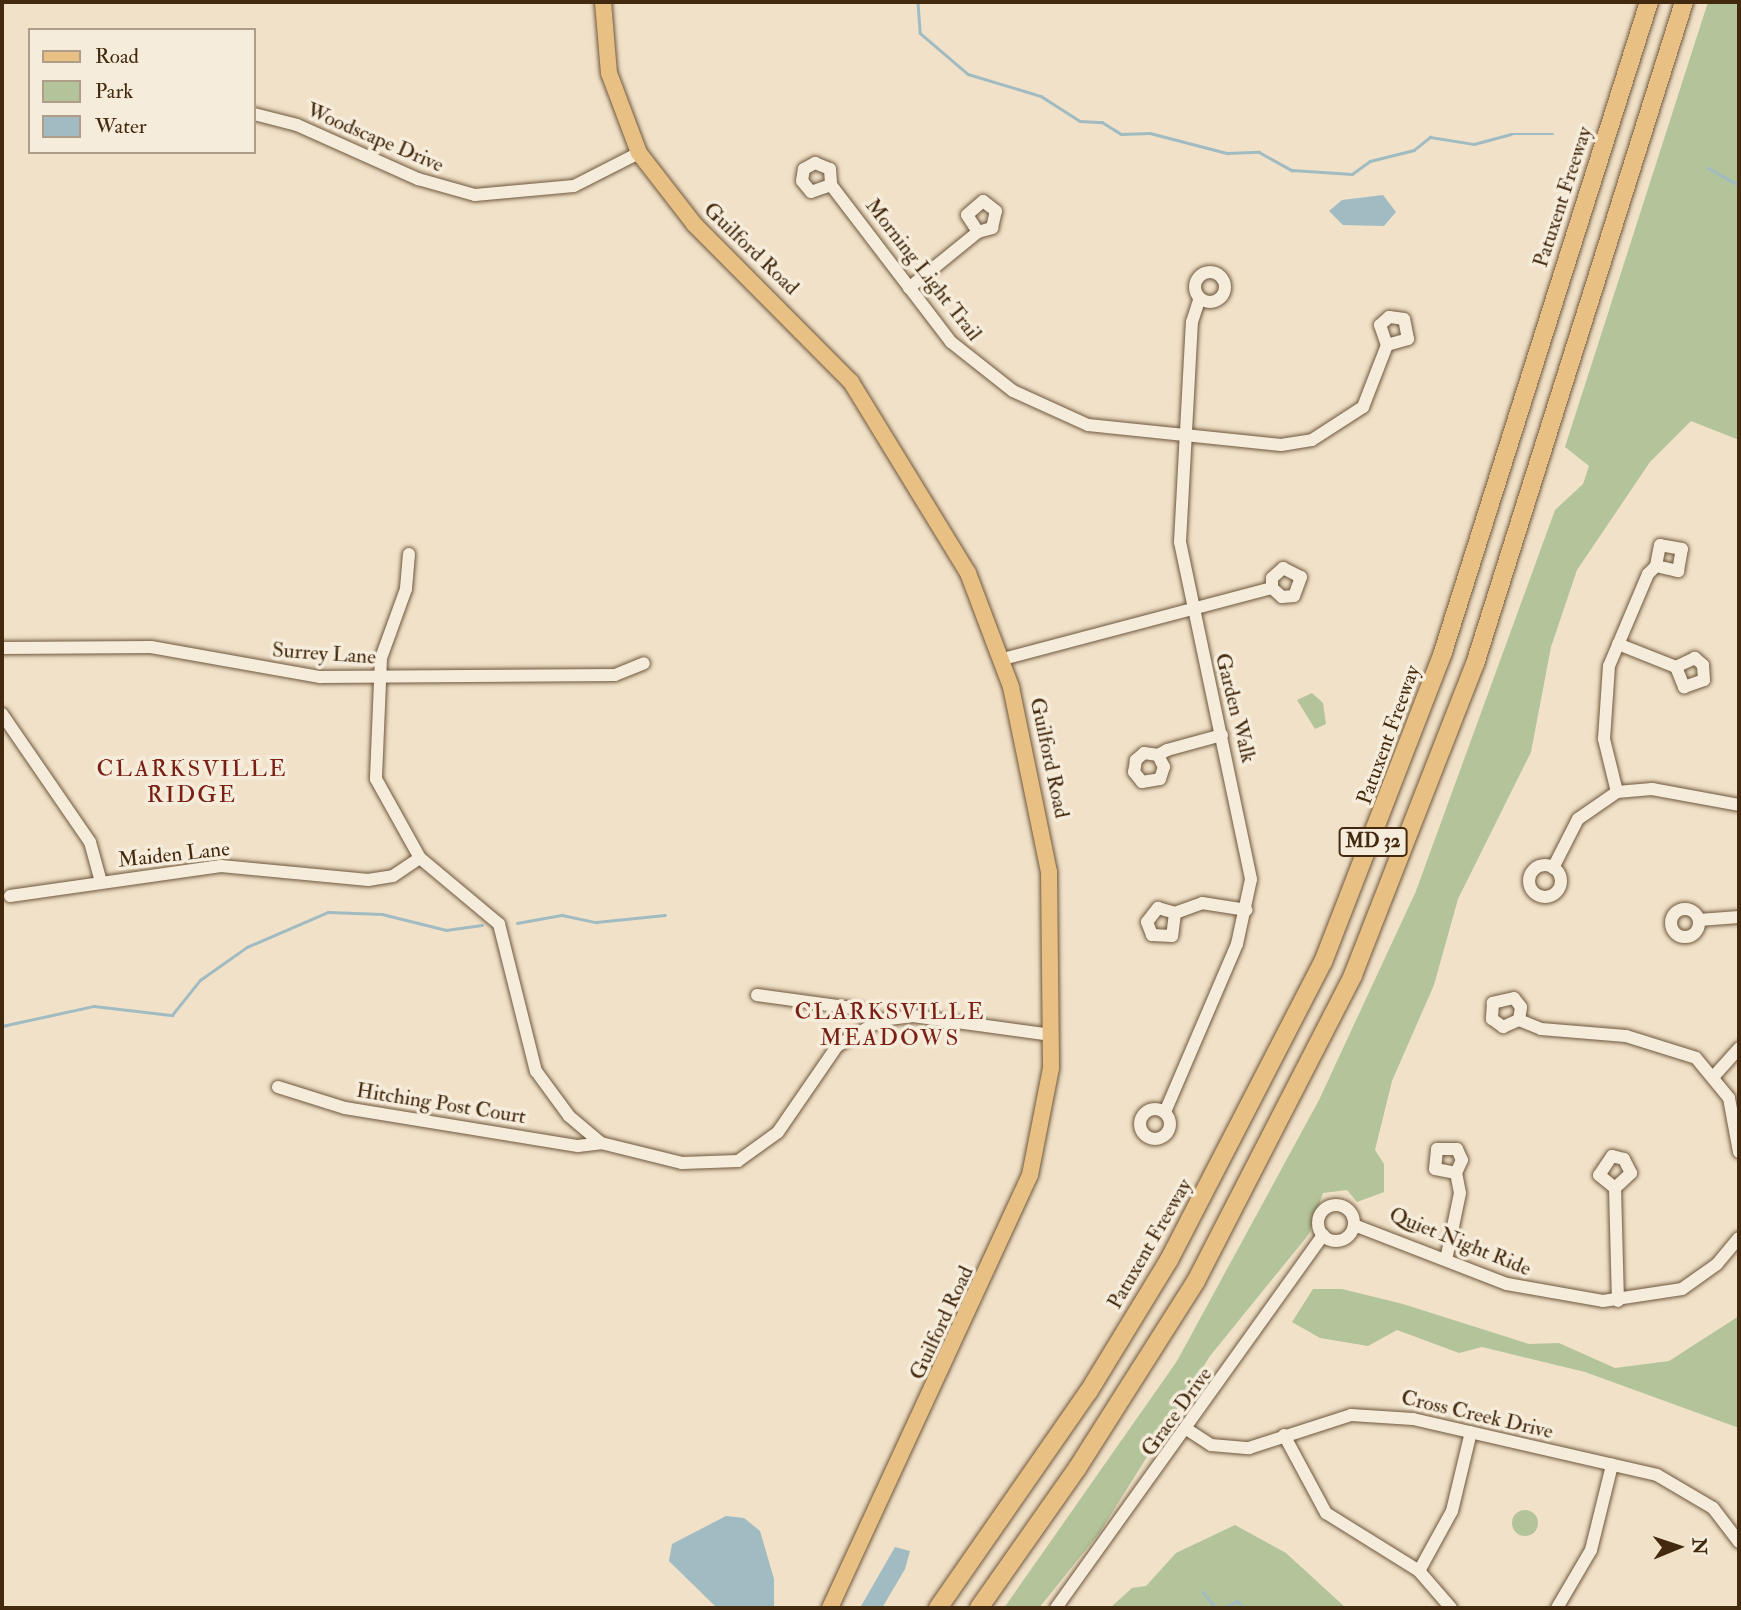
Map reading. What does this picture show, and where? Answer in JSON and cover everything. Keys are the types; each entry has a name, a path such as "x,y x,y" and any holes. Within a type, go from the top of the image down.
{"highway":[{"name":"Patuxent Freeway","path":"938,1608 1052,1446 1163,1270 1322,962 1443,652 1649,2"},
{"name":"MD 32","path":"979,1608 1116,1410 1196,1281 1353,975 1475,664 1684,2"}],"main road":[{"name":"Guilford Road","path":"603,2 609,73 639,153 679,208 822,348 868,404 943,526 1003,659 1049,872 1052,1035 1043,1123 1020,1202 830,1608"}],"street":[{"name":"Woodscape Drive","path":"256,115 297,125 418,180 475,195 575,186 639,153"},
{"name":"Morning Light Trail","path":"831,185 909,288 968,358 1037,406 1112,431 1281,445 1325,435 1371,395 1387,345"},
{"path":"909,288 978,232"},
{"name":"Garden Walk","path":"1165,1112 1246,911 1251,863 1190,610 1180,542 1184,438 1200,299"},
{"path":"409,554 406,589 387,636 380,678 376,779 420,858 499,924 536,1071 569,1116 601,1143 682,1163 738,1161 778,1132 837,1046 881,1020 914,1016 1052,1035"},
{"path":"1617,792 1603,708 1618,644 1656,566"},
{"path":"1003,659 1272,588"},
{"path":"1618,644 1676,667"},
{"name":"Surrey Lane","path":"2,648 151,647 294,675 380,678 615,675 644,663"},
{"path":"2,714 90,842 101,882"},
{"path":"1158,755 1222,735"},
{"path":"1553,868 1578,819 1617,792 1652,789 1739,805"},
{"name":"Maiden Lane","path":"10,896 221,866 354,881 393,876 420,858"},
{"path":"1174,913 1202,903 1246,911"},
{"path":"1699,919 1739,917"},
{"path":"757,995 859,1009 881,1020"},
{"path":"1519,1020 1541,1029 1660,1043 1696,1058 1715,1074 1729,1098 1739,1152"},
{"path":"1715,1074 1739,1048"},
{"name":"Hitching Post Court","path":"278,1087 345,1108 578,1146 601,1143"},
{"path":"1446,1260 1460,1203 1456,1173"},
{"path":"1615,1188 1618,1301"},
{"path":"1331,1206 1346,1208 1354,1224 1341,1241 1323,1235 1319,1218 1331,1206"},
{"name":"Quiet Night Ride","path":"1354,1224 1532,1292 1618,1301 1682,1289 1717,1264 1739,1238"},
{"name":"Grace Drive","path":"1056,1608 1188,1430 1323,1235"},
{"name":"Cross Creek Drive","path":"1188,1430 1229,1449 1366,1413 1471,1432 1612,1465 1692,1491 1739,1542"},
{"path":"1419,1571 1452,1511 1471,1432"},
{"path":"1284,1435 1326,1513 1419,1571 1451,1608"},
{"path":"1556,1608 1591,1550 1612,1465"}],"green space":[{"path":"1708,2 1739,2 1739,440 1691,421 1650,462 1577,570 1551,647 1531,752 1458,899 1434,985 1392,1081 1375,1150 1384,1164 1384,1192 1357,1202 1347,1190 1323,1193 1309,1234 1210,1356 1100,1532 1039,1608 1004,1608 1177,1361 1319,1100 1416,891 1555,510 1583,484 1589,466 1565,447"},
{"path":"1312,693 1323,703 1326,724 1315,729 1297,700"},
{"path":"1313,1289 1342,1289 1403,1304 1529,1344 1559,1343 1615,1368 1669,1361 1739,1316 1739,1428 1585,1372 1482,1347 1459,1353 1397,1330 1368,1346 1320,1338 1292,1322"},
{"path":"1525,1510 1534,1514 1538,1523 1534,1532 1525,1536 1516,1532 1512,1523 1516,1514"},
{"path":"1235,1525 1286,1553 1346,1608 1110,1608 1132,1588 1146,1586 1176,1553"}],"water":[{"path":"1383,195 1396,212 1384,226 1343,225 1329,211 1342,200"},
{"path":"726,1516 744,1518 760,1531 774,1579 774,1608 717,1608 669,1561 672,1544"},
{"path":"895,1547 910,1551 905,1569 882,1608 860,1608"}],"waterway":[{"path":"918,2 920,33 968,74 1041,96 1080,121 1102,122 1121,134 1150,133 1227,153 1259,152 1292,170 1352,174 1370,161 1414,150 1430,137 1474,144 1511,134 1553,134"},
{"path":"1708,168 1739,185"},
{"path":"2,1026 94,1006 172,1015 200,980 247,947 328,912 382,914 446,930 482,925"},
{"path":"517,923 562,915 596,922 665,915"},
{"path":"1203,1592 1216,1608"},
{"path":"1224,1608 1237,1601 1244,1608"}],"district":[{"name":"CLARKSVILLE RIDGE","path":"192,782"},
{"name":"CLARKSVILLE MEADOWS","path":"890,1025"}]}
